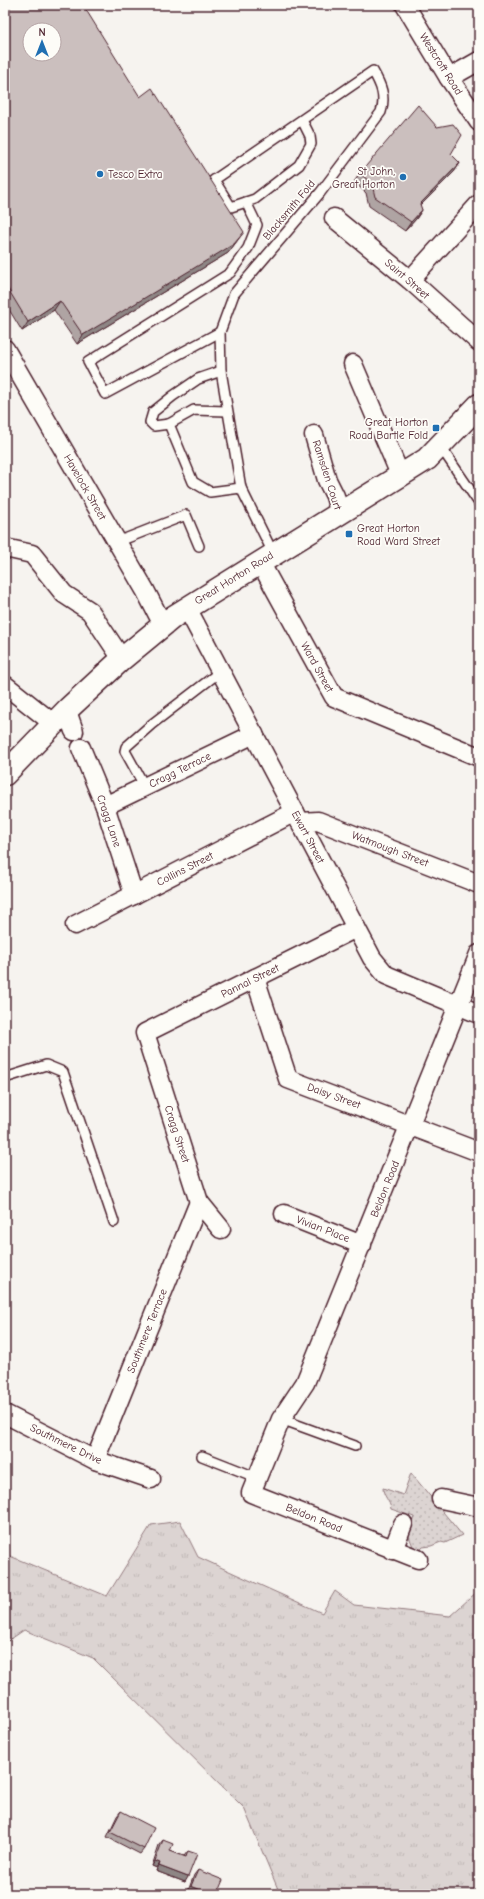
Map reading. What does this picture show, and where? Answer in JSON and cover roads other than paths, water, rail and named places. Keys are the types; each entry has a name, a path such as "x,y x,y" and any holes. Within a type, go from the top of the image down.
{"main road":[{"name":"Great Horton Road","path":"5,774 65,722 122,659 163,625 187,608 340,515 427,459 479,405"}],"street":[{"name":"Westcroft Road","path":"405,5 449,78 479,122"},
{"path":"449,78 479,61"},
{"path":"410,280 479,204"},
{"name":"Saint Street","path":"334,218 410,280 479,342"},
{"name":"Havelock Street","path":"5,349 146,590 163,625"},
{"path":"353,364 401,477"},
{"name":"Ramsden Court","path":"314,435 327,480 336,496 340,515"},
{"path":"5,548 32,554 64,594 90,611 122,659"},
{"name":"Ward Street","path":"267,558 334,697 479,757"},
{"name":"Ewart Street","path":"187,608 372,958 386,975 479,1014"},
{"path":"5,685 65,722"},
{"name":"Cragg Terrace","path":"105,806 254,734"},
{"name":"Cragg Lane","path":"81,748 105,806 134,895"},
{"name":"Watmough Street","path":"298,817 318,821 479,884"},
{"name":"Collins Street","path":"75,925 134,895 298,817"},
{"name":"Pannal Street","path":"144,1033 356,928"},
{"name":"Beldon Road","path":"418,1559 251,1493 281,1419 305,1383 479,954"},
{"name":"Daisy Street","path":"255,978 288,1079 479,1152"},
{"name":"Cragg Street","path":"144,1033 199,1202 221,1229"},
{"name":"Southmere Terrace","path":"95,1460 199,1202"},
{"name":"Vivian Place","path":"284,1214 362,1245"},
{"name":"Southmere Drive","path":"5,1414 95,1460 151,1479"},
{"path":"441,1499 479,1507"},
{"path":"393,1550 403,1524"}],"lane":[{"name":"Blacksmith Fold","path":"246,202 231,207 214,180 373,71 381,86 383,96 384,103 381,112 320,193 234,294 220,332 221,371 241,488 267,558"},
{"path":"220,332 105,394 88,362 230,274 248,248 258,225 246,202 255,199 299,166 311,144 310,136 302,120"},
{"path":"221,371 198,379 173,396 153,412 150,422 154,426 169,424 194,410 227,411"},
{"path":"169,424 194,482 210,492 241,488"},
{"path":"440,446 479,503"},
{"path":"117,542 186,515 199,546"},
{"path":"144,787 125,751 126,747 152,724 221,671"},
{"path":"5,1078 46,1065 63,1072 114,1222"},
{"path":"281,1419 355,1446"},
{"path":"202,1456 258,1478"}],"place":[{"name":"Tesco Extra","path":"100,174"},
{"name":"St John, Great Horton","path":"403,177"},
{"name":"Great Horton Road Bartle Fold","path":"436,428"},
{"name":"Great Horton Road Ward Street","path":"349,534"}]}
